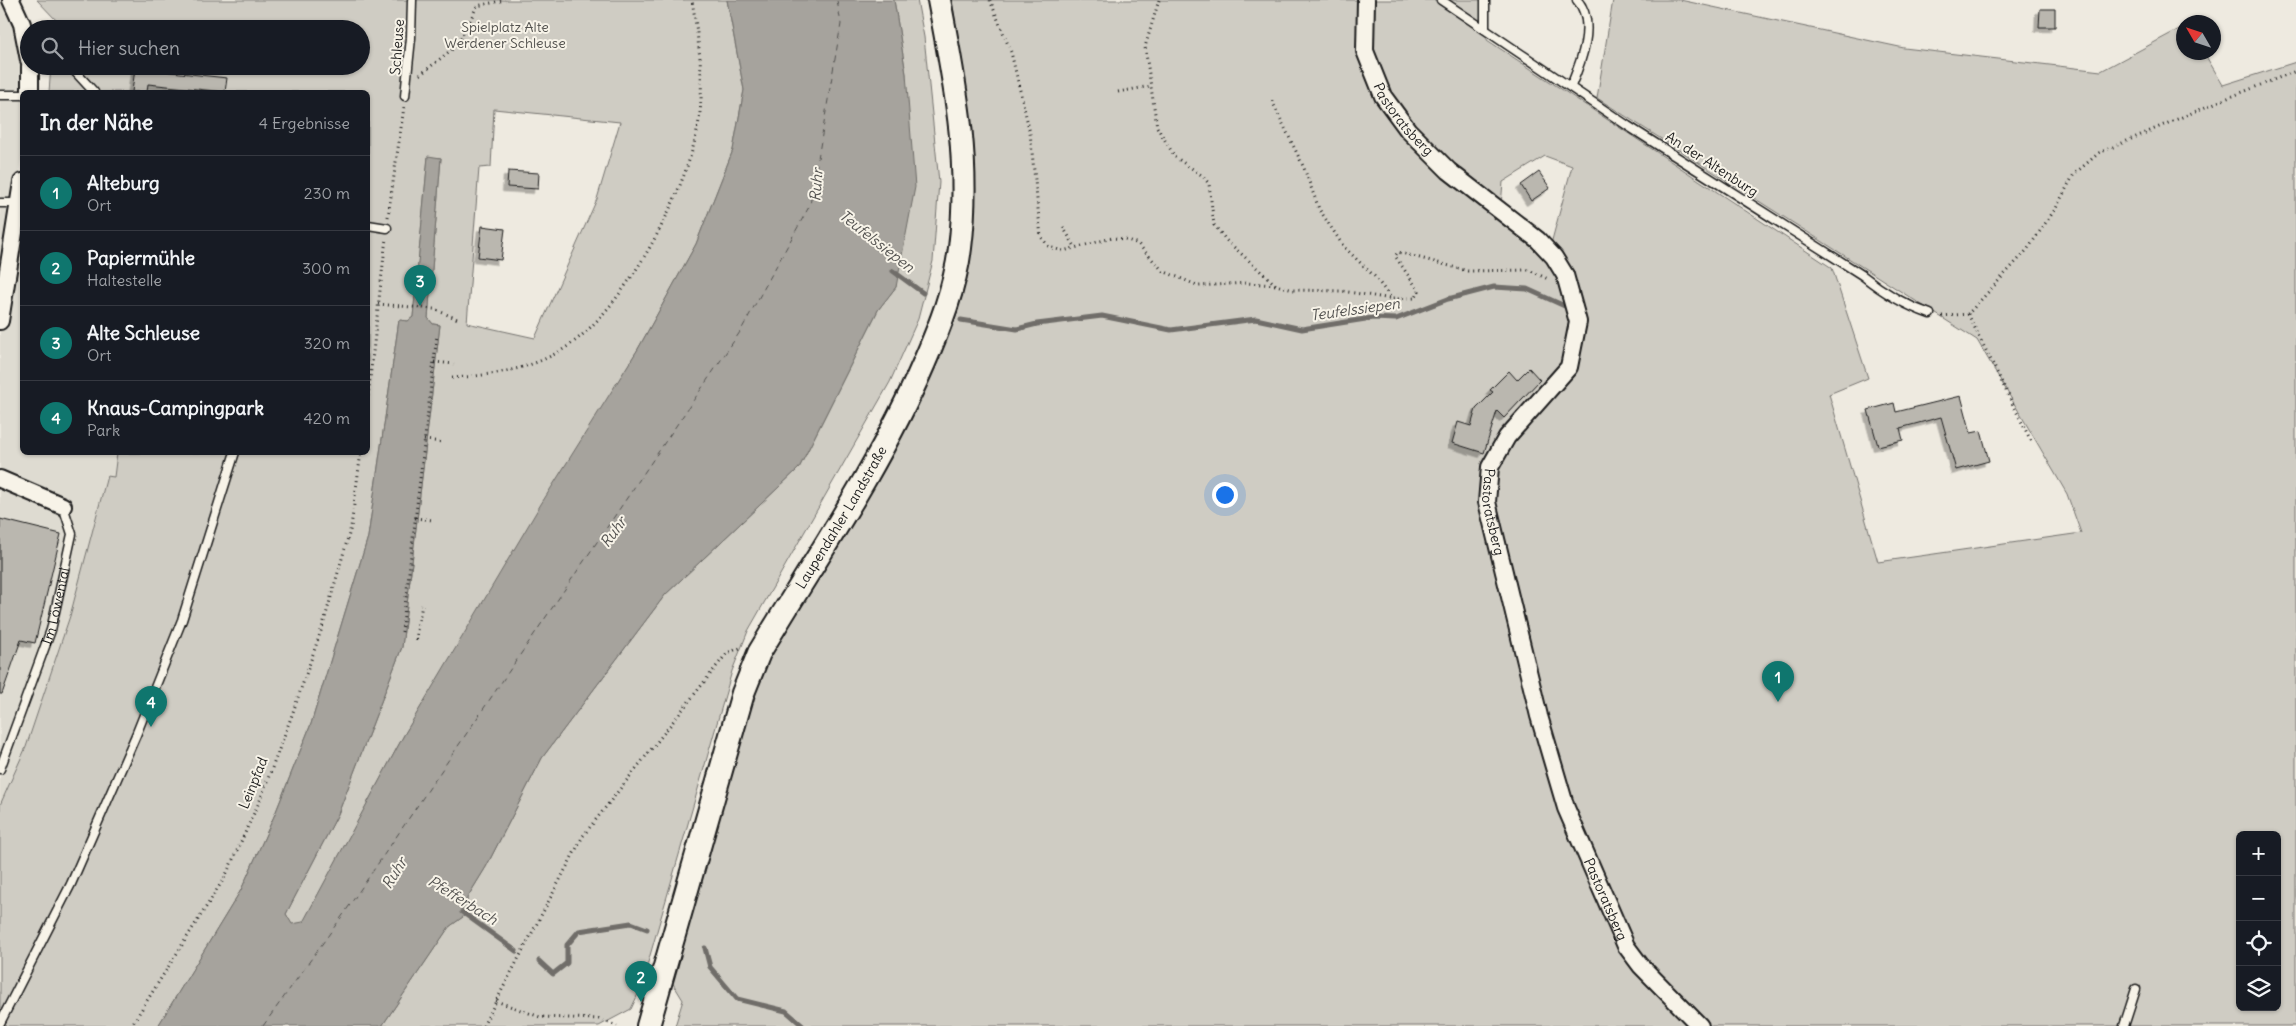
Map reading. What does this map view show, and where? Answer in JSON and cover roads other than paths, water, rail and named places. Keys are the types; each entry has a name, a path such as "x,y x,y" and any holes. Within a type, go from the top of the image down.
{"main road":[{"name":"Laupendahler Landstraße","path":"648,1026 743,693 759,653 892,430 939,328 950,296 960,249 964,180 963,146 959,105 939,0"}],"street":[{"path":"11,0 21,20"},
{"name":"Pastoratsberg","path":"1366,0 1365,51 1383,96 1408,130 1449,171 1538,240 1554,257 1565,275 1578,322 1569,367 1507,437 1490,466 1487,502 1539,716 1566,808 1626,946 1641,966 1700,1026"},
{"path":"30,75 30,90"},
{"path":"0,321 20,197"},
{"name":"Im Löwental","path":"0,478 63,506"}],"lane":[{"name":"Schleuse","path":"405,96 412,0"},
{"name":"An der Altenburg","path":"1441,0 1636,131 1862,275 1880,290 1901,302 1930,314"},
{"path":"1484,0 1485,28"},
{"path":"1571,86 1579,67 1586,38 1586,18 1583,6 1577,0"},
{"path":"78,75 92,90"},
{"path":"0,95 20,95"},
{"path":"0,202 19,204"},
{"path":"370,225 387,228"},
{"path":"0,1023 71,884 139,726 182,620 234,455"},
{"name":"Im Löwental","path":"0,769 51,630 72,534 63,506"},
{"path":"2124,1026 2136,990"}],"water":[{"name":"Ruhr","path":"727,0 894,0 906,74 915,187 896,287 878,310 799,468 665,595 542,758 486,867 467,898 467,914 449,927 382,1026 158,1026 241,890 275,814 311,724 368,537 399,320 408,321 413,317 428,156 441,158 428,318 433,324 440,325 402,647 338,814 286,914 292,924 303,922 404,735 541,504 638,349 696,244 733,150 744,90"}],"waterway":[{"name":"Teufelssiepen","path":"893,271 923,293"},
{"name":"Teufelssiepen","path":"961,320 1017,329 1037,324 1102,316 1171,330 1256,319 1302,329 1372,318 1396,319 1448,299 1494,287 1527,289 1569,308"},
{"name":"Pfefferbach","path":"462,912 516,951"},
{"name":"Pfefferbach","path":"539,961 553,974 567,963 567,945 579,931 631,923 647,929"},
{"name":"Pfefferbach","path":"705,948 710,967 737,999 786,1011 803,1026"}],"place":[{"name":"Alte Schleuse","path":"420,306"},
{"name":"Alteburg","path":"1778,702"},
{"name":"Knaus-Campingpark","path":"151,727"},
{"name":"Papiermühle","path":"641,1002"}],"park label":[{"name":"Spielplatz Alte Werdener Schleuse","path":"505,36"}]}
